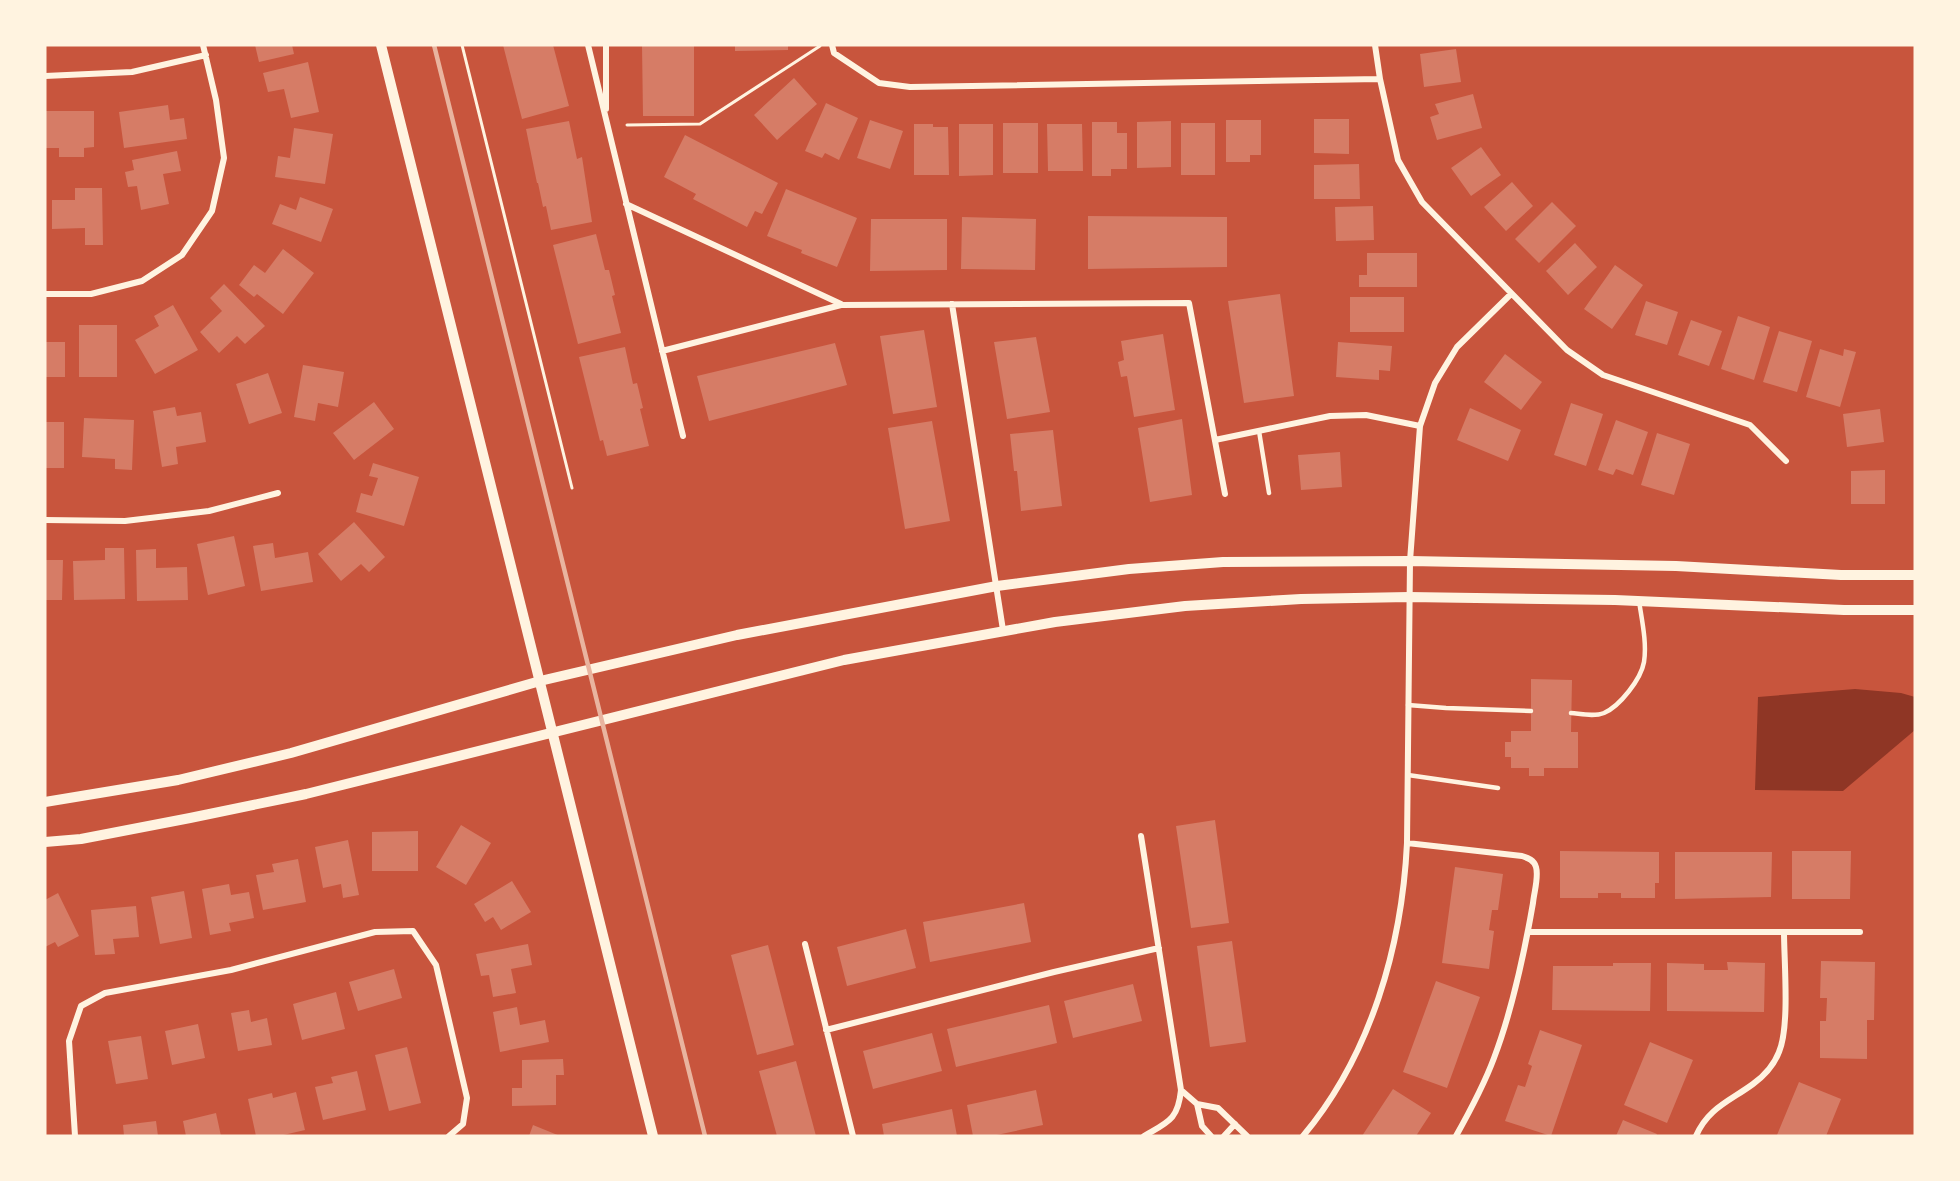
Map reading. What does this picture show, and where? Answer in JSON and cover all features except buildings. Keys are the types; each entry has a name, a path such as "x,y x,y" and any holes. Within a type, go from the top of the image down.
{"street":[{"path":"45,294 91,294 142,281 182,255 212,211 224,158 216,100 203,45"},
{"path":"381,45 653,1136"},
{"path":"588,45 683,436"},
{"path":"606,45 606,121"},
{"path":"832,45 834,53 879,83 910,87 1380,79"},
{"path":"1375,45 1398,160 1422,202 1567,351 1604,375 1750,425 1786,461"},
{"path":"45,76 132,72 206,55"},
{"path":"626,204 841,305"},
{"path":"1303,1136 1321,1112 1361,1042 1382,990 1401,913 1407,843 1410,561 1420,426 1435,383 1457,347 1511,294"},
{"path":"662,351 841,305 1190,303 1226,494"},
{"path":"952,304 1003,630"},
{"path":"1215,440 1330,416 1366,416 1420,426"},
{"path":"45,520 125,521 209,511 278,493"},
{"path":"45,802 178,780 280,756 540,681 737,635 997,586 1129,569 1222,562 1410,561 1676,566 1841,575 1915,575"},
{"path":"45,842 81,839 294,796 844,660 1055,622 1185,606 1300,599 1409,597 1639,601 1844,610 1915,610"},
{"path":"1141,836 1181,1090 1180,1105 1176,1113 1169,1121 1144,1136"},
{"path":"1407,843 1522,856 1534,862 1537,873 1528,932 1506,1023 1490,1068 1456,1136"},
{"path":"75,1136 69,1041 81,1006 105,993 231,970 375,932 413,932 436,965 467,1098 463,1124 449,1136"},
{"path":"1528,932 1860,932"},
{"path":"1696,1136 1707,1116 1755,1083 1770,1068 1780,1051 1785,1027 1784,932"},
{"path":"805,944 853,1136"},
{"path":"826,1030 1158,948"},
{"path":"1181,1090 1197,1104 1218,1108 1247,1136"},
{"path":"1197,1104 1202,1126 1211,1136"},
{"path":"1224,1136 1235,1124"}],"lane":[{"path":"1259,431 1269,493"},
{"path":"1571,713 1593,715 1604,713 1622,701 1636,680 1644,664 1639,601"},
{"path":"1408,705 1531,711"},
{"path":"1408,775 1498,788"}],"path":[{"path":"462,45 572,488"},
{"path":"627,125 700,124 822,45"}],"shaded area":[{"path":"1855,689 1901,693 1915,697 1915,730 1843,791 1755,790 1758,697"}],"railway":[{"path":"434,45 705,1136"}]}
